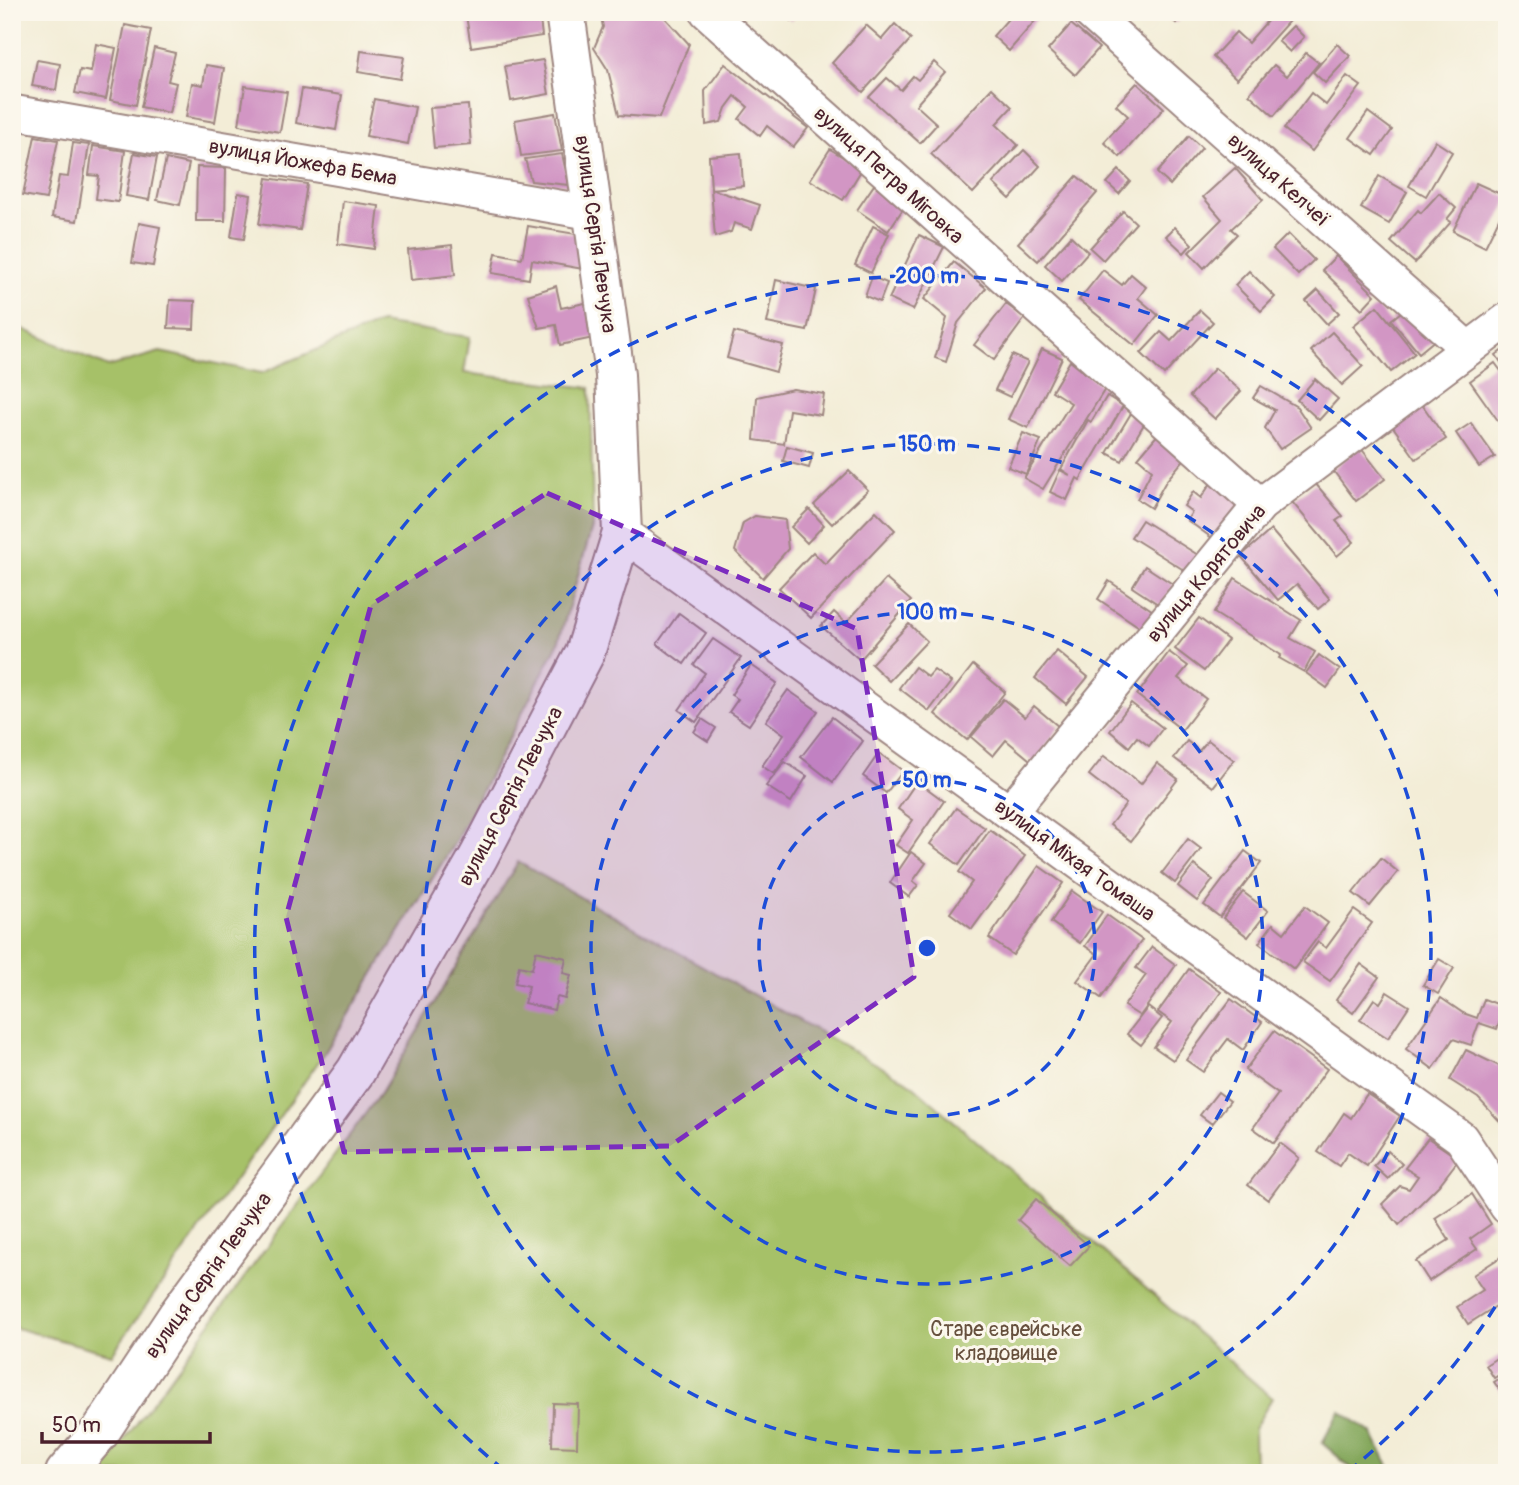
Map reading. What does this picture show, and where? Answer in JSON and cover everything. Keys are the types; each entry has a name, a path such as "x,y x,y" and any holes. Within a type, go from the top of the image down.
{"main road":[{"name":"вулиця Сергія Левчука","path":"65,1473 100,1432 177,1316 356,1071 479,856 585,653 622,533 615,375 565,12"}],"street":[{"name":"вулиця Петра Міговка","path":"707,12 1260,505"},
{"name":"вулиця Келчеї","path":"1089,12 1468,349"},
{"name":"вулиця Йожефа Бема","path":"12,112 593,213"},
{"name":"вулиця Корятовича","path":"1010,813 1260,505 1507,320"},
{"name":"вулиця Міхая Томаша","path":"622,533 1461,1138 1507,1207"}],"highlighted area":[{"path":"547,493 857,629 914,977 670,1146 344,1152 286,917 371,605"}],"green space":[{"path":"380,323 470,337 464,373 590,388 593,524 558,644 455,842 324,1054 112,1354 12,1327 12,324 108,367 160,352 262,373"},
{"name":"Старе єврейське кладовище","path":"518,862 910,1083 1272,1398 1254,1429 1255,1473 100,1473 382,1091"},
{"path":"1340,1411 1372,1433 1390,1469 1398,1473 1357,1473 1322,1443"}],"building":[{"path":"483,12 539,12 542,36 471,47 466,15"},
{"path":"600,12 660,12 689,44 659,118 619,115 608,70 594,48 603,27"},
{"path":"782,12 800,12 791,21"},
{"path":"1014,12 1041,14 1009,51 993,36"},
{"path":"1162,12 1184,12 1176,23"},
{"path":"1275,12 1297,12 1237,79 1213,57 1236,32 1248,43"},
{"path":"895,24 911,39 863,92 832,63 866,25 882,39"},
{"path":"1071,24 1099,48 1075,75 1048,50"},
{"path":"125,25 151,30 136,105 110,100"},
{"path":"1293,26 1304,37 1290,52 1278,41"},
{"path":"96,44 116,48 106,99 75,93 80,70 91,72"},
{"path":"1337,44 1350,56 1325,83 1313,72"},
{"path":"154,48 175,53 168,81 176,83 169,113 141,107"},
{"path":"361,51 404,57 400,79 358,72"},
{"path":"1306,53 1319,63 1274,116 1249,94 1274,65 1287,76"},
{"path":"37,60 60,64 56,90 32,86"},
{"path":"543,60 549,94 511,101 505,66"},
{"path":"934,62 945,72 916,105 937,124 920,143 869,97 887,78 901,90 913,76 918,80"},
{"path":"725,64 808,128 793,147 767,126 760,136 739,119 748,107 735,96 726,108 721,122 706,125 705,91"},
{"path":"206,65 224,68 215,122 186,117 192,83 203,85"},
{"path":"1347,76 1361,86 1312,151 1284,129 1311,93 1326,105"},
{"path":"1137,83 1164,108 1120,157 1104,142 1128,116 1116,105"},
{"path":"245,86 287,92 280,132 239,125"},
{"path":"992,88 1012,107 996,124 1018,145 973,193 931,154"},
{"path":"302,89 342,95 336,130 296,123"},
{"path":"374,99 415,107 408,144 366,136"},
{"path":"468,105 471,145 434,148 430,108"},
{"path":"1368,112 1392,130 1374,155 1350,138"},
{"path":"555,113 562,151 521,156 515,120"},
{"path":"35,136 58,140 46,199 23,195"},
{"path":"1189,136 1202,148 1170,185 1157,173"},
{"path":"1435,141 1452,152 1426,196 1409,186"},
{"path":"73,143 89,145 77,221 52,217 59,176 68,177"},
{"path":"93,146 125,151 118,202 96,199 99,176 89,175"},
{"path":"12,148 19,149 14,187 12,187"},
{"path":"830,149 862,169 843,200 810,180"},
{"path":"1024,150 1040,166 1010,199 993,183"},
{"path":"134,153 157,157 149,200 126,196"},
{"path":"741,153 743,186 711,189 709,156"},
{"path":"562,154 569,185 531,181 525,159"},
{"path":"166,159 189,164 180,205 157,200"},
{"path":"197,167 226,168 225,221 196,221"},
{"path":"1235,168 1263,200 1231,229 1237,234 1204,268 1189,252 1222,219 1203,197"},
{"path":"1119,170 1130,181 1119,194 1107,183"},
{"path":"1077,176 1097,193 1038,261 1018,243"},
{"path":"1379,176 1407,192 1389,224 1361,208"},
{"path":"267,178 307,184 300,230 259,224"},
{"path":"1476,183 1507,197 1485,247 1453,231"},
{"path":"874,185 905,206 888,231 857,210"},
{"path":"711,189 760,205 752,229 734,223 731,232 715,237"},
{"path":"238,193 251,195 244,239 231,237"},
{"path":"1439,193 1456,208 1447,219 1451,222 1415,263 1391,242 1418,210 1421,213"},
{"path":"343,201 379,206 374,249 338,244"},
{"path":"1123,211 1136,223 1103,260 1090,248"},
{"path":"139,223 160,227 153,266 132,263"},
{"path":"528,226 576,234 583,269 532,260 529,279 492,273 496,253 522,258"},
{"path":"873,226 889,234 871,273 855,265"},
{"path":"1175,227 1192,244 1184,253 1166,236"},
{"path":"1288,234 1314,260 1298,275 1273,249"},
{"path":"919,235 944,247 913,310 889,299"},
{"path":"1071,236 1088,252 1062,281 1045,265"},
{"path":"452,245 455,275 411,280 408,250"},
{"path":"1336,256 1375,295 1362,309 1322,270"},
{"path":"954,262 986,288 958,323 946,362 935,358 947,318 924,299"},
{"path":"1103,270 1122,285 1131,274 1146,287 1138,298 1158,315 1134,345 1079,300"},
{"path":"1249,271 1275,297 1261,311 1235,285"},
{"path":"872,277 887,283 880,302 865,296"},
{"path":"776,280 816,289 807,331 767,323"},
{"path":"556,286 561,308 590,302 598,337 560,345 556,325 539,328 528,295"},
{"path":"1318,290 1339,313 1327,324 1306,301"},
{"path":"170,300 195,301 194,329 168,328"},
{"path":"1006,304 1025,318 994,360 974,345"},
{"path":"1410,305 1442,334 1419,353 1391,320"},
{"path":"1377,306 1415,353 1391,372 1353,326"},
{"path":"1200,310 1213,322 1164,375 1141,353 1161,332 1171,341"},
{"path":"734,332 783,345 776,372 727,358"},
{"path":"1332,332 1363,366 1342,385 1311,351"},
{"path":"1507,347 1507,371 1496,355"},
{"path":"1042,349 1062,358 1028,428 1008,419"},
{"path":"1012,355 1028,362 1010,397 995,390"},
{"path":"1070,361 1105,389 1043,489 1024,478 1071,403 1052,391"},
{"path":"1495,363 1507,379 1507,427 1504,429 1470,381"},
{"path":"1215,368 1241,391 1215,419 1190,396"},
{"path":"1315,379 1338,399 1319,420 1297,400"},
{"path":"1261,386 1297,407 1311,428 1280,449 1265,428 1275,410 1253,398"},
{"path":"793,389 824,394 821,415 789,410 784,444 754,440 757,397"},
{"path":"1107,396 1123,406 1080,480 1077,478 1067,500 1050,492 1060,470 1070,475 1061,469 1088,420 1091,422"},
{"path":"1421,403 1446,439 1416,459 1391,424"},
{"path":"1133,410 1147,419 1122,461 1107,453"},
{"path":"1471,423 1495,457 1479,467 1456,433"},
{"path":"1023,433 1041,440 1026,474 1008,467"},
{"path":"1159,433 1187,456 1166,481 1151,508 1137,499 1152,470 1138,458"},
{"path":"787,446 813,453 809,468 783,461"},
{"path":"1360,447 1385,479 1356,501 1332,469"},
{"path":"849,471 868,490 832,524 814,505"},
{"path":"1213,480 1243,501 1215,540 1187,520 1192,512 1184,506 1193,492 1201,498"},
{"path":"1315,483 1343,516 1336,521 1354,542 1337,556 1292,502"},
{"path":"809,509 824,525 807,543 791,527"},
{"path":"876,511 895,530 811,618 779,588 813,552 825,564"},
{"path":"755,516 785,520 788,549 763,578 735,551 743,523"},
{"path":"1142,520 1198,555 1187,572 1131,537"},
{"path":"1271,530 1330,599 1318,609 1297,584 1278,600 1241,556"},
{"path":"1145,566 1174,585 1161,606 1132,587"},
{"path":"1235,578 1301,620 1290,638 1315,652 1304,672 1214,613"},
{"path":"886,579 911,601 860,660 821,626 834,612 846,623"},
{"path":"1109,581 1159,615 1147,632 1098,599"},
{"path":"679,613 706,633 684,664 657,644"},
{"path":"1199,618 1228,640 1204,671 1175,649"},
{"path":"909,624 927,641 889,681 871,664"},
{"path":"713,639 741,658 696,722 679,710 705,673 694,665"},
{"path":"1057,651 1088,677 1066,704 1035,678"},
{"path":"1169,652 1188,666 1178,678 1206,699 1182,730 1137,695"},
{"path":"1319,655 1340,670 1327,688 1306,673"},
{"path":"751,665 777,683 749,725 729,712 738,699 731,695"},
{"path":"973,665 1005,692 967,740 935,714"},
{"path":"915,667 928,677 934,670 951,682 929,711 899,688"},
{"path":"788,690 818,711 774,774 762,766 784,734 766,721"},
{"path":"1003,699 1025,717 1034,706 1059,727 1035,764 1006,740 993,756 971,737"},
{"path":"1131,703 1163,728 1149,746 1137,737 1129,747 1110,731"},
{"path":"832,717 863,741 833,782 801,757"},
{"path":"702,719 716,728 708,741 694,732"},
{"path":"1208,740 1234,760 1213,787 1174,758 1187,741 1199,751"},
{"path":"879,753 903,771 886,793 863,776"},
{"path":"1104,756 1141,784 1157,763 1178,779 1131,841 1110,825 1126,804 1089,775"},
{"path":"785,762 807,776 791,802 766,786"},
{"path":"917,781 944,801 908,853 896,845 913,820 898,809"},
{"path":"956,808 985,828 959,865 930,844"},
{"path":"990,830 1025,856 972,929 950,913 972,882 959,872"},
{"path":"1188,839 1201,849 1175,883 1162,873"},
{"path":"1245,851 1261,863 1220,917 1204,905"},
{"path":"911,852 926,863 913,881 918,885 909,897 890,883"},
{"path":"1381,858 1398,872 1370,906 1353,893"},
{"path":"1194,865 1213,880 1197,901 1178,886"},
{"path":"1039,866 1063,883 1013,955 989,938"},
{"path":"1072,891 1102,912 1080,943 1051,922"},
{"path":"1243,892 1268,911 1248,937 1223,918"},
{"path":"1305,906 1328,923 1294,969 1259,943 1273,924 1284,933"},
{"path":"1354,910 1372,923 1330,981 1303,962 1318,942 1326,948"},
{"path":"1107,915 1142,940 1101,998 1077,981 1097,954 1085,946"},
{"path":"1152,947 1176,965 1140,1016 1124,1006 1146,975 1136,968"},
{"path":"536,951 566,958 563,973 571,975 565,999 557,997 554,1010 524,1003 529,986 515,983 519,966 532,969"},
{"path":"1439,959 1454,968 1438,994 1423,985"},
{"path":"1361,964 1379,977 1353,1013 1336,1000"},
{"path":"1189,969 1221,992 1173,1060 1154,1047 1172,1022 1158,1012"},
{"path":"1387,992 1409,1006 1388,1038 1360,1020 1374,999 1380,1003"},
{"path":"1441,998 1463,1013 1477,1018 1484,999 1505,1007 1497,1029 1479,1023 1471,1045 1453,1039 1433,1069 1406,1049"},
{"path":"1231,999 1262,1022 1243,1050 1228,1039 1203,1072 1186,1060"},
{"path":"1148,1007 1162,1018 1141,1045 1127,1034"},
{"path":"1274,1031 1327,1069 1274,1143 1253,1128 1278,1094 1245,1070"},
{"path":"1466,1050 1499,1066 1507,1053 1507,1129 1478,1098 1450,1080"},
{"path":"1218,1092 1230,1101 1212,1124 1200,1115"},
{"path":"1367,1094 1400,1116 1367,1166 1348,1153 1339,1166 1318,1152 1344,1113 1351,1118"},
{"path":"1428,1138 1459,1159 1439,1185 1399,1225 1382,1204 1400,1186 1409,1189 1418,1176 1405,1168"},
{"path":"1280,1143 1299,1158 1268,1200 1248,1185"},
{"path":"1388,1151 1402,1164 1388,1179 1374,1166"},
{"path":"1472,1194 1491,1224 1470,1239 1477,1249 1429,1281 1416,1261 1449,1240 1435,1218"},
{"path":"1036,1199 1089,1246 1070,1266 1018,1220"},
{"path":"1507,1253 1507,1299 1468,1324 1457,1307 1483,1290 1473,1275"},
{"path":"1507,1351 1507,1370 1494,1378 1486,1365"},
{"path":"1507,1374 1507,1390 1502,1393 1494,1382"},
{"path":"553,1403 578,1404 577,1447 552,1446"}]}
